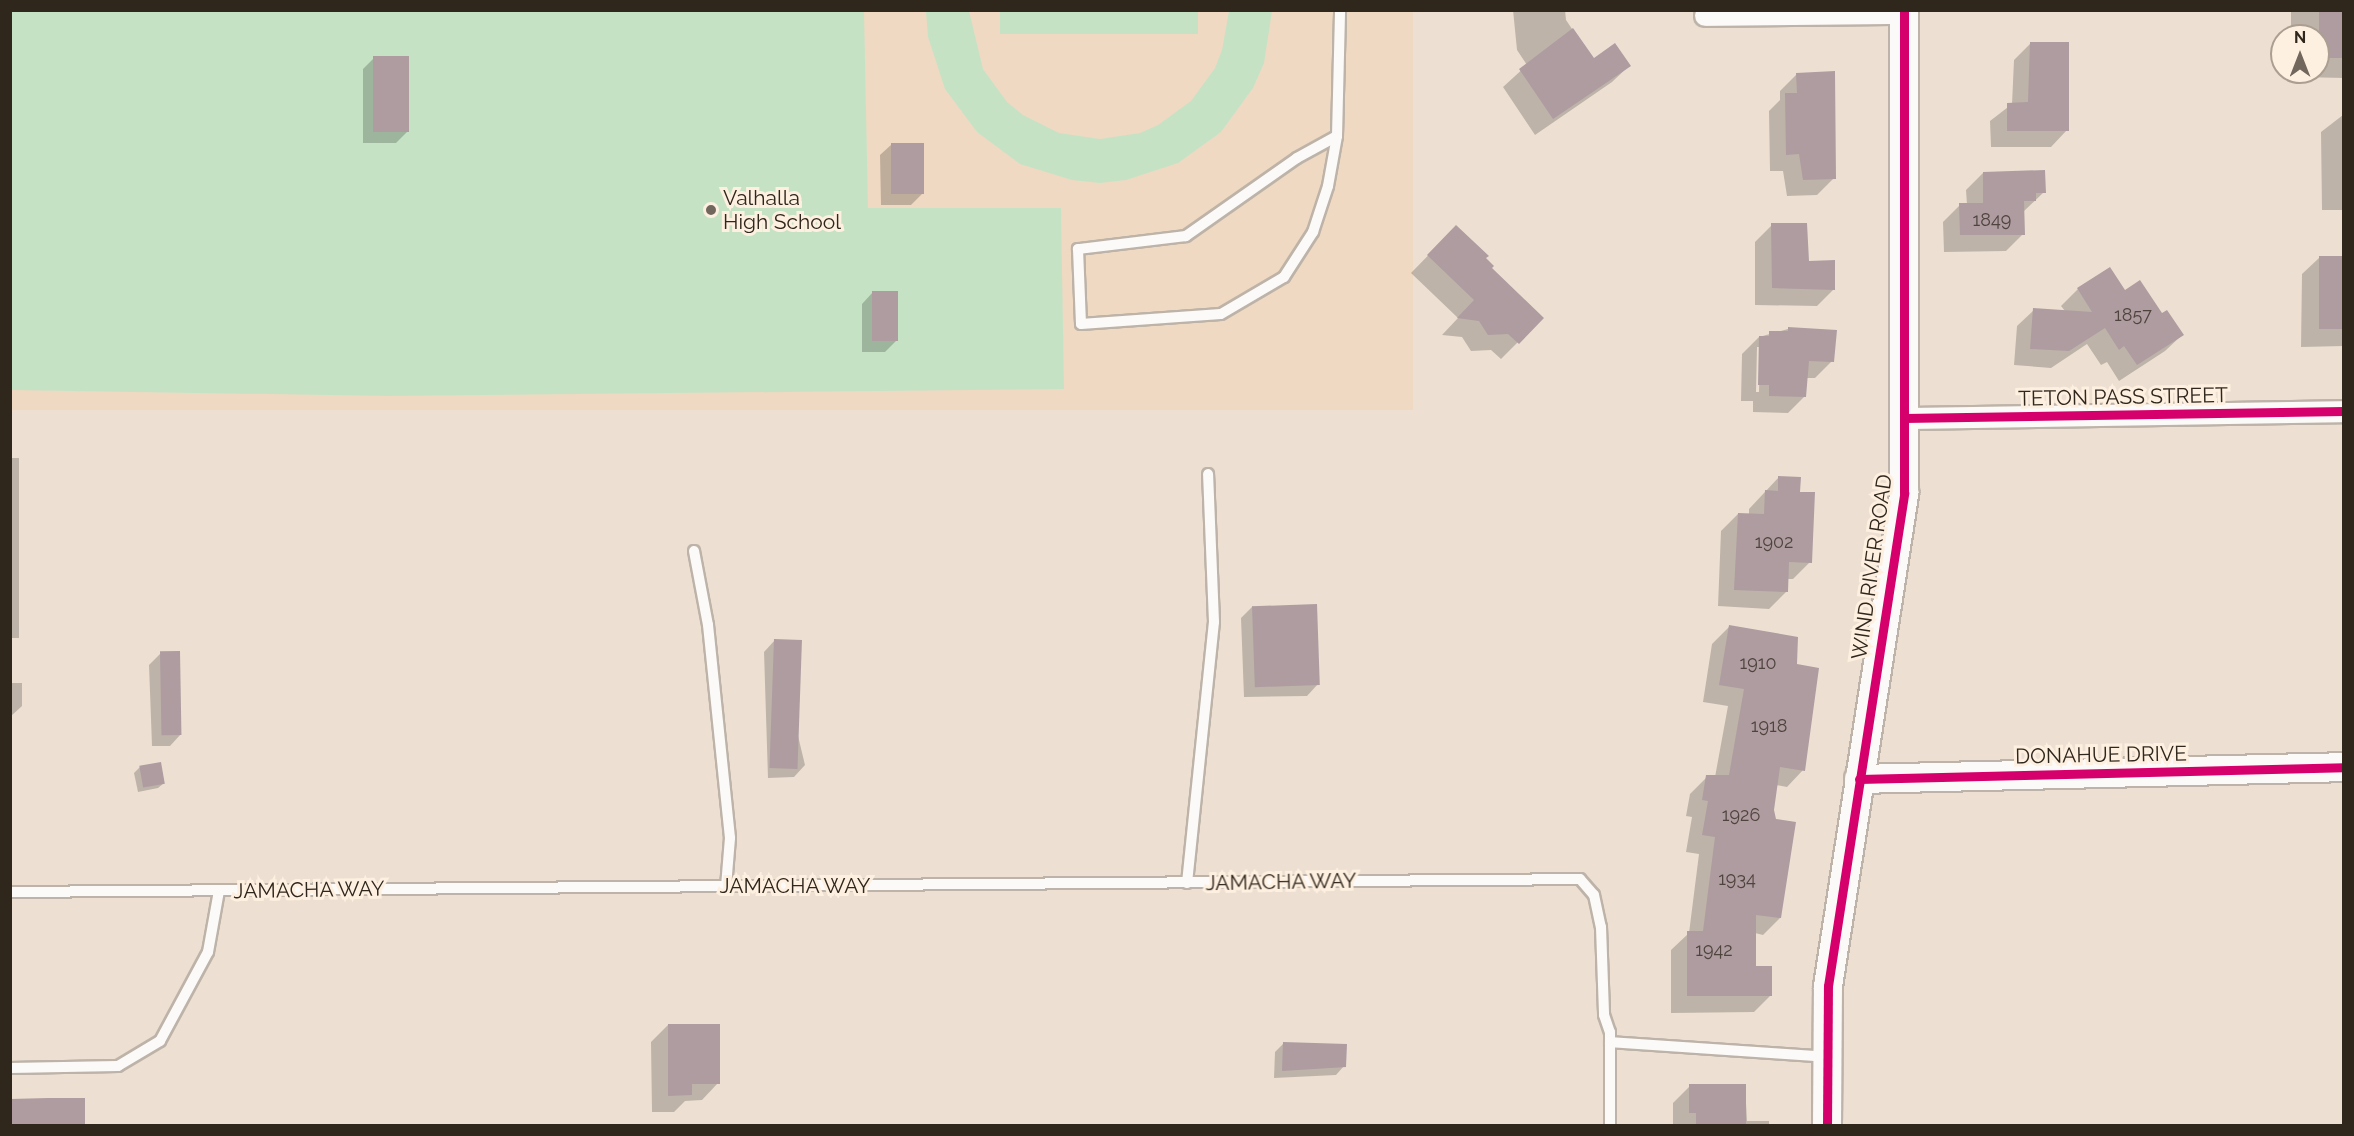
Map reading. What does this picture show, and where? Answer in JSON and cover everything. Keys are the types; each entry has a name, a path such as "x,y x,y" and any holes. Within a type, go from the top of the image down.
{"street":[{"path":"1705,15 1904,12"},
{"name":"WIND RIVER ROAD","path":"1827,1125 1828,986 1904,493 1904,12"},
{"name":"TETON PASS STREET","path":"1904,418 2343,411"},
{"name":"DONAHUE DRIVE","path":"1859,779 2343,767"}],"lane":[{"path":"1337,136 1297,158 1186,236 1078,249 1081,324 1221,314 1284,277 1313,232 1328,186 1337,136 1340,10"},
{"path":"1187,883 1214,622 1208,474"},
{"path":"694,551 708,625 730,838 726,886"},
{"name":"JAMACHA WAY","path":"10,892 1580,879 1594,895 1601,927 1604,1015 1610,1042"},
{"path":"10,1068 118,1066 160,1041 208,952 219,891"},
{"path":"1610,1125 1610,1042 1828,1057"}],"shaded area":[{"name":"Valhalla High School","path":"11,11 1413,11 1413,410 11,410"}],"green space":[{"name":"Valhalla High School","path":"11,11 864,11 868,208 1061,208 1064,389 389,396 11,390"},
{"path":"926,11 969,11 983,69 1007,102 1023,115 1059,133 1100,139 1140,133 1158,125 1191,101 1215,68 1222,50 1229,11 1272,11 1264,63 1253,88 1221,132 1178,163 1126,180 1100,183 1072,180 1020,164 977,132 945,89 928,37"},
{"path":"1000,11 1198,11 1198,34 1000,34"}],"building":[{"path":"2319,10 2343,10 2343,58 2330,58 2330,24 2319,24"},
{"path":"1573,28 1594,58 1615,43 1631,66 1553,119 1519,69"},
{"path":"2030,42 2069,42 2069,131 2007,131 2007,103 2028,102"},
{"path":"373,56 409,56 409,132 373,132"},
{"path":"1835,71 1836,179 1803,180 1799,154 1786,155 1785,93 1797,93 1796,73"},
{"path":"891,143 924,143 924,194 891,194"},
{"path":"2045,170 2046,193 2036,193 2036,201 2024,201 2025,235 1960,235 1959,203 1983,203 1983,172"},
{"path":"1771,223 1807,223 1809,261 1835,260 1835,290 1772,288"},
{"path":"1456,225 1489,256 1486,258 1494,266 1492,268 1544,318 1519,344 1508,334 1488,335 1479,321 1457,318 1474,300 1427,255"},
{"path":"2319,256 2343,256 2343,329 2319,329"},
{"path":"2110,267 2125,290 2140,280 2162,313 2167,310 2184,335 2137,365 2124,346 2119,350 2105,328 2069,351 2030,349 2033,308 2092,312 2077,288"},
{"path":"872,291 898,291 898,341 872,341"},
{"path":"1788,327 1837,330 1834,362 1809,361 1806,397 1769,396 1769,385 1758,385 1759,336 1769,336 1769,331 1788,331"},
{"path":"1778,476 1801,477 1800,492 1815,492 1812,563 1789,562 1788,592 1734,590 1738,513 1764,514 1765,490 1778,491"},
{"path":"1317,604 1320,685 1255,687 1252,606"},
{"path":"1729,625 1798,637 1797,664 1819,668 1805,771 1780,767 1774,810 1776,819 1796,822 1781,918 1756,915 1756,966 1772,966 1772,996 1687,996 1687,931 1703,931 1715,837 1702,835 1708,801 1702,800 1706,775 1729,775 1744,689 1719,685"},
{"path":"774,639 802,640 797,769 769,768"},
{"path":"160,651 180,651 181,735 161,735"},
{"path":"161,762 165,784 143,787 139,766"},
{"path":"668,1024 720,1024 720,1084 692,1084 692,1095 668,1096"},
{"path":"1283,1042 1347,1044 1346,1067 1282,1071"},
{"path":"1689,1084 1746,1084 1746,1125 1696,1125 1696,1113 1689,1113"},
{"path":"85,1098 85,1125 10,1125 10,1099"}],"cycle path":[{"path":"1827,1126 1828,986 1904,493 1904,10"},
{"path":"1904,418 2344,411"},
{"path":"1859,779 2344,767"}],"place":[{"name":"Valhalla High School","path":"711,210"}]}
